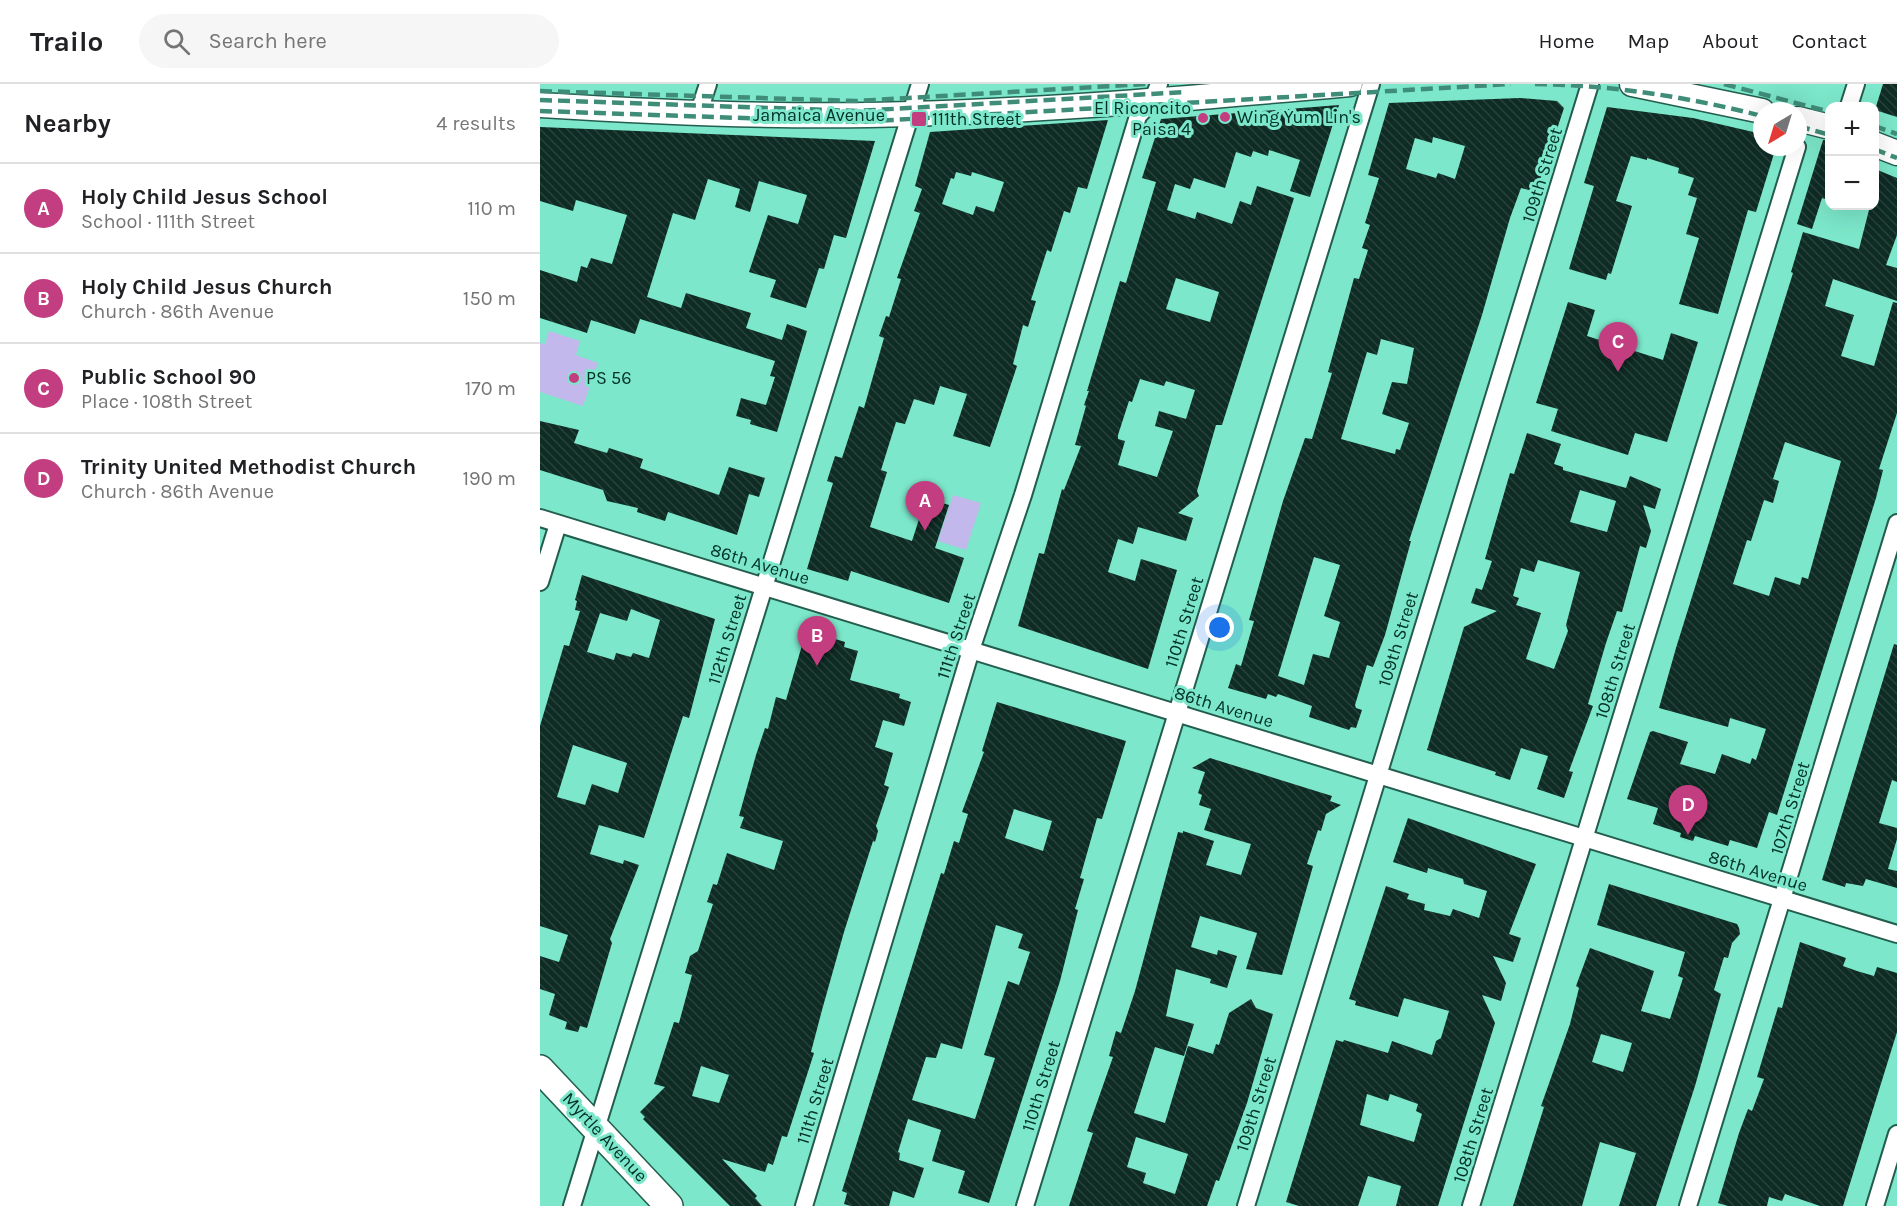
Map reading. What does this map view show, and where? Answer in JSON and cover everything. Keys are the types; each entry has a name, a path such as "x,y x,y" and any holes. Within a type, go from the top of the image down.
{"main road":[{"name":"Jamaica Avenue","path":"540,105 698,115 910,114 1155,93 1350,84"},
{"path":"1632,84 1753,109"},
{"path":"1807,131 1825,128"},
{"path":"1879,146 1897,153"},
{"name":"Myrtle Avenue","path":"540,1069 669,1206"}],"street":[{"path":"698,115 708,84"},
{"name":"112th Street","path":"572,1206 920,84"},
{"name":"110th Street","path":"1025,1206 1371,84"},
{"name":"109th Street","path":"1246,1206 1590,84"},
{"path":"1850,102 1856,84"},
{"name":"111th Street","path":"804,1206 971,650 1023,495 1138,116 1155,93"},
{"name":"108th Street","path":"1471,1206 1792,156"},
{"name":"86th Avenue","path":"540,518 1378,773 1897,934"},
{"path":"540,582 558,524"},
{"name":"107th Street","path":"1688,1206 1897,524"},
{"path":"1875,1206 1897,1134"}],"shaded area":[{"path":"549,331 580,341 576,355 598,363 583,406 540,392 540,343 545,344"},
{"path":"953,495 981,503 966,550 938,541"}],"building":[{"path":"1883,84 1897,84 1897,117 1879,111 1877,102"},
{"path":"1520,98 1557,101 1564,108 1536,192 1521,188 1510,218 1482,315 1409,541 1411,541 1385,635 1373,667 1367,665 1355,705 1356,708 1362,710 1356,728 1351,727 1349,730 1309,717 1312,706 1278,694 1276,697 1268,694 1266,699 1228,688 1236,664 1241,666 1254,621 1249,620 1283,501 1305,438 1312,439 1332,373 1328,372 1354,278 1359,279 1368,250 1362,248 1370,225 1365,223 1379,178 1368,175 1389,103","holes":["1433,137 1465,146 1455,179 1438,173 1436,178 1406,169 1415,138 1432,143","1381,339 1414,348 1407,384 1392,382 1382,414 1409,423 1400,450 1396,449 1395,454 1341,439 1367,352 1377,355","1314,557 1340,565 1324,616 1340,622 1329,658 1313,654 1304,685 1278,676"]},
{"path":"1339,105 1310,197 1290,191 1300,160 1269,150 1268,156 1253,151 1251,157 1236,152 1225,188 1194,178 1190,189 1175,184 1167,210 1195,219 1197,212 1232,224 1240,201 1251,205 1257,186 1294,198 1222,425 1216,425 1197,491 1199,496 1178,513 1193,518 1186,541 1138,527 1133,544 1118,539 1108,572 1135,581 1141,559 1177,570 1148,669 1018,626 1039,553 1044,554 1062,489 1064,490 1081,446 1075,445 1086,406 1084,405 1089,391 1087,391 1120,281 1126,283 1156,182 1142,178 1161,119","holes":["1176,278 1219,292 1210,322 1166,309","1140,379 1164,386 1166,381 1195,390 1186,419 1159,411 1155,426 1173,431 1157,477 1118,465 1125,441 1118,439 1118,435 1129,401 1132,402"]},
{"path":"1607,107 1693,118 1753,132 1753,156 1773,156 1756,212 1748,210 1718,314 1679,304 1699,238 1686,234 1697,198 1688,195 1694,178 1678,173 1679,168 1647,158 1647,160 1631,156 1616,201 1632,206 1611,274 1608,273 1606,280 1569,269 1594,186 1584,183"},
{"path":"1108,120 1087,189 1078,187 1070,213 1064,211 1051,252 1047,250 1031,300 1036,301 1028,327 1023,325 1013,364 1017,366 990,447 953,436 967,394 940,386 934,405 914,399 905,424 896,422 881,470 887,472 870,527 912,541 924,504 930,506 932,500 949,505 935,548 964,558 949,603 851,571 848,581 807,569 833,483 827,481 835,456 842,458 859,406 864,408 884,338 879,336 886,316 889,317 901,279 897,278 920,213 914,211 922,189 915,186 930,132","holes":["956,172 971,176 972,172 1004,182 994,212 976,206 973,215 942,204 951,178 954,179"]},
{"path":"540,127 875,141 846,238 834,235 824,269 819,268 806,308 770,297 776,280 749,272 768,215 798,224 807,195 759,181 750,212 735,207 740,189 708,179 695,220 673,213 647,297 681,308 686,293 751,313 746,328 782,340 787,324 807,331 777,432 750,424 751,420 736,416 741,398 766,405 775,377 770,376 775,361 640,319 635,334 591,320 587,333 540,318 540,270 577,282 581,266 587,268 591,258 612,264 627,215 576,200 573,211 540,201"},
{"path":"1823,140 1825,140 1825,199 1822,198 1812,229 1797,224"},
{"path":"1879,171 1897,178 1897,235 1886,265 1897,268 1897,301 1833,279 1825,306 1854,315 1841,356 1874,366 1893,302 1897,303 1897,413 1879,469 1883,470 1876,498 1777,815 1769,812 1757,848 1730,840 1728,846 1695,836 1693,841 1680,837 1681,833 1653,824 1658,808 1627,799 1650,732 1653,731 1688,742 1680,764 1715,774 1722,754 1750,764 1752,758 1756,760 1766,729 1730,718 1728,727 1659,708 1793,273 1791,272 1803,232 1859,249 1869,210 1879,210","holes":["1785,442 1841,461 1808,579 1802,577 1800,585 1775,577 1769,596 1733,584 1747,540 1751,541 1764,500 1773,503 1779,481 1773,479"]},
{"path":"1568,302 1595,310 1587,336 1663,360 1671,333 1698,342 1667,442 1635,433 1628,455 1551,431 1558,409 1536,403"},
{"path":"540,421 579,430 574,443 607,453 609,448 643,459 640,468 719,495 729,467 765,478 759,497 749,494 737,535 668,512 665,521 637,512 638,508 607,501 603,490 540,470"},
{"path":"1527,433 1561,444 1554,464 1563,467 1563,470 1626,488 1630,476 1661,489 1655,509 1643,505 1651,531 1646,548 1640,546 1622,612 1617,611 1606,643 1588,704 1593,706 1569,771 1573,772 1564,798 1537,789 1548,756 1521,748 1510,780 1495,775 1496,772 1427,750 1464,627 1497,611 1471,603 1476,588 1482,590 1492,561 1485,559 1510,473 1514,474","holes":["1580,490 1616,501 1607,532 1570,522","1538,560 1580,572 1566,625 1568,631 1554,669 1526,659 1541,613 1516,605 1519,598 1513,596 1521,568 1534,572"]},
{"path":"582,575 715,619 689,718 683,716 644,838 599,825 590,854 623,864 624,860 639,865 610,939 612,943 587,1028 580,1026 578,1032 565,1029 567,1022 549,1015 555,994 540,989 540,956 559,962 568,935 540,926 540,726 564,645 569,646 580,611 575,610 577,601 575,600","holes":["631,609 660,620 649,658 633,653 631,657 616,653 614,660 587,652 600,613 627,621","573,745 627,763 618,793 592,784 585,805 557,797"]},
{"path":"819,634 845,642 844,647 858,651 850,680 900,694 899,698 911,702 904,726 883,720 875,747 893,753 884,785 889,787 876,826 878,831 875,842 873,841 844,932 811,1052 814,1053 787,1137 782,1136 773,1165 768,1163 765,1172 722,1159 757,1196 755,1198 762,1206 730,1206 643,1119 645,1117 640,1112 665,1087 654,1084 674,1022 679,1023 692,975 685,973 690,956 698,951 713,904 707,902 713,884 717,885 727,853 774,870 783,841 740,828 744,817 739,816 756,755 765,728 768,729 776,697 786,700 805,635 818,639","holes":["701,1066 729,1075 719,1103 692,1096"]},
{"path":"1894,644 1897,645 1897,782 1892,780 1879,823 1897,828 1897,839 1888,869 1897,871 1897,888 1866,879 1863,886 1846,883 1845,887 1822,880"},
{"path":"997,702 1126,741 1102,819 1097,818 1080,878 1084,879 1075,909 1078,910 1060,981 989,1203 958,1193 965,1171 932,1161 941,1130 908,1119 898,1152 900,1153 899,1160 924,1168 914,1198 893,1191 889,1206 844,1204 847,1193 842,1191 941,873 944,874 954,841 959,843 968,814 962,812 984,752 982,751","holes":["1014,809 1052,821 1043,851 1005,838","996,925 1023,934 1018,948 1030,952 1019,985 1008,981 984,1055 995,1058 975,1119 912,1100 926,1057 936,1058 941,1043 962,1049"]},
{"path":"1210,758 1332,796 1330,801 1341,805 1326,814 1321,831 1318,830 1307,864 1313,866 1282,975 1246,969 1257,933 1200,916 1191,947 1217,955 1218,950 1237,956 1227,988 1210,983 1211,979 1176,969 1166,1016 1194,1024 1184,1056 1155,1047 1134,1113 1165,1123 1188,1046 1213,1054 1216,1044 1219,1045 1229,1013 1251,999 1256,1008 1273,1014 1247,1103 1219,1181 1216,1180 1207,1206 1069,1206 1093,1133 1087,1131 1113,1057 1109,1056 1116,1031 1121,1033 1135,991 1178,832 1183,833 1183,831 1214,841 1206,865 1241,875 1251,844 1204,830 1211,809 1199,805 1202,795 1198,793 1205,772 1192,768","holes":["1136,1137 1188,1154 1175,1194 1143,1183 1146,1173 1127,1167"]},
{"path":"1408,818 1536,864 1509,934 1521,938 1513,962 1493,956 1506,983 1501,1001 1482,995 1495,1023 1438,1206 1396,1206 1401,1186 1368,1176 1358,1206 1299,1206 1286,1202 1336,1040 1343,1042 1344,1040 1388,1053 1392,1041 1432,1055 1436,1041 1441,1038 1449,1011 1404,998 1398,1017 1355,1005 1356,1001 1349,999 1386,886 1409,894 1407,899 1425,904 1424,910 1450,916 1453,909 1479,918 1487,891 1464,884 1463,879 1428,868 1427,873 1393,862","holes":["1367,1094 1388,1101 1390,1094 1418,1104 1416,1111 1422,1114 1414,1142 1360,1125"]},
{"path":"1609,884 1737,924 1740,934 1732,943 1728,958 1724,957 1714,990 1721,994 1695,1086 1656,1206 1619,1206 1636,1153 1600,1142 1582,1206 1513,1206 1544,1107 1541,1106 1570,1024 1579,988 1576,986 1590,948 1654,971 1641,1011 1670,1019 1683,978 1678,976 1685,952 1597,925","holes":["1601,1034 1632,1043 1623,1072 1592,1062"]},
{"path":"1800,942 1846,958 1843,966 1857,971 1874,976 1877,967 1897,973 1897,1032 1843,1206 1820,1206 1785,1194 1782,1201 1769,1197 1767,1206 1728,1206 1718,1203 1739,1133 1748,1109 1752,1111 1764,1079 1757,1077 1778,1007 1782,1008"}],"railway":[{"path":"540,91 857,101 1146,84"},
{"path":"540,111 858,122 1511,84"},
{"path":"1535,84 1650,93 1753,114"},
{"path":"1724,84 1825,111"},
{"path":"540,100 857,111 1186,92"},
{"path":"1879,128 1897,134"},
{"path":"1807,129 1825,134"},
{"path":"1879,151 1897,158"}],"place":[{"name":"Wing Yum Lin's","path":"1225,117"},
{"name":"El Riconcito Paisa 4","path":"1203,118"},
{"name":"111th Street","path":"919,119"},
{"name":"Public School 90","path":"1618,372"},
{"name":"PS 56","path":"574,378"},
{"name":"Holy Child Jesus School","path":"925,531"},
{"name":"Holy Child Jesus Church","path":"817,666"},
{"name":"Trinity United Methodist Church","path":"1688,835"}]}
